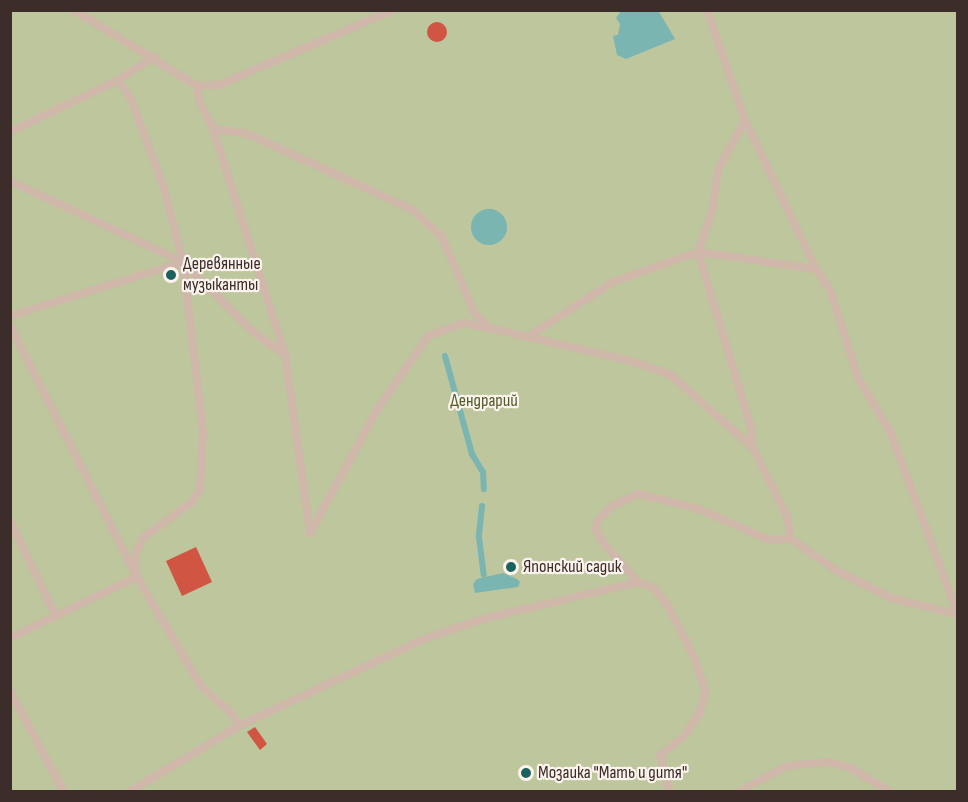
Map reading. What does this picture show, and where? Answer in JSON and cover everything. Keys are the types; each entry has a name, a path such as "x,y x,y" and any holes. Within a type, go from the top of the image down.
{"lane":[{"path":"74,10 154,57 197,86 219,85 393,10"},
{"path":"707,10 745,120 816,269 830,290 858,378 890,431 956,615"},
{"path":"10,132 118,80 154,57"},
{"path":"118,80 131,99 164,188 183,262 203,432 201,489 190,503 144,537 135,554 137,577"},
{"path":"197,86 199,100 213,129 285,354 310,533 377,410 428,336 464,323 521,338 530,336 613,282 698,252 816,269"},
{"path":"745,120 718,170 712,212 698,252 751,427 753,448 787,517 791,539"},
{"path":"213,129 248,134 413,210 442,237 474,312 489,328"},
{"path":"10,181 183,262 252,331 285,354"},
{"path":"10,316 183,262"},
{"path":"10,325 137,577 201,686 233,716 239,726"},
{"path":"530,336 671,375 753,448"},
{"path":"670,792 660,755 685,735 699,714 706,692 695,659 668,606 654,588 638,582 601,540 596,529 597,521 612,506 638,494 699,509 769,540 791,539 834,569 891,598 956,615"},
{"path":"10,521 56,616"},
{"path":"10,638 137,577"},
{"path":"129,792 239,726 424,639 483,619 638,582"},
{"path":"10,691 64,792"},
{"path":"738,792 787,766 829,762 851,768 890,792"}],"green space":[{"name":"Дендрарий","path":"10,11 957,11 957,791 11,791"}],"water":[{"path":"658,10 675,39 626,59 617,55 613,36 618,35 620,24 616,18 621,11"},
{"path":"489,209 502,214 507,227 502,240 489,245 476,240 471,227 476,214"},
{"path":"503,573 517,579 520,582 518,587 475,593 473,584 477,579"}],"building":[{"path":"437,22 444,25 447,32 444,39 437,42 430,39 427,32 430,25"},
{"path":"196,547 212,582 182,596 166,561"},
{"path":"255,727 267,744 260,750 247,732"}],"waterway":[{"path":"445,356 472,454 483,472 484,489"},
{"path":"482,506 479,537 484,575"}],"place":[{"name":"Деревянные музыканты","path":"171,275"},
{"name":"Японский садик","path":"511,567"},
{"name":"Мозаика \"Мать и дитя\"","path":"526,773"}]}
